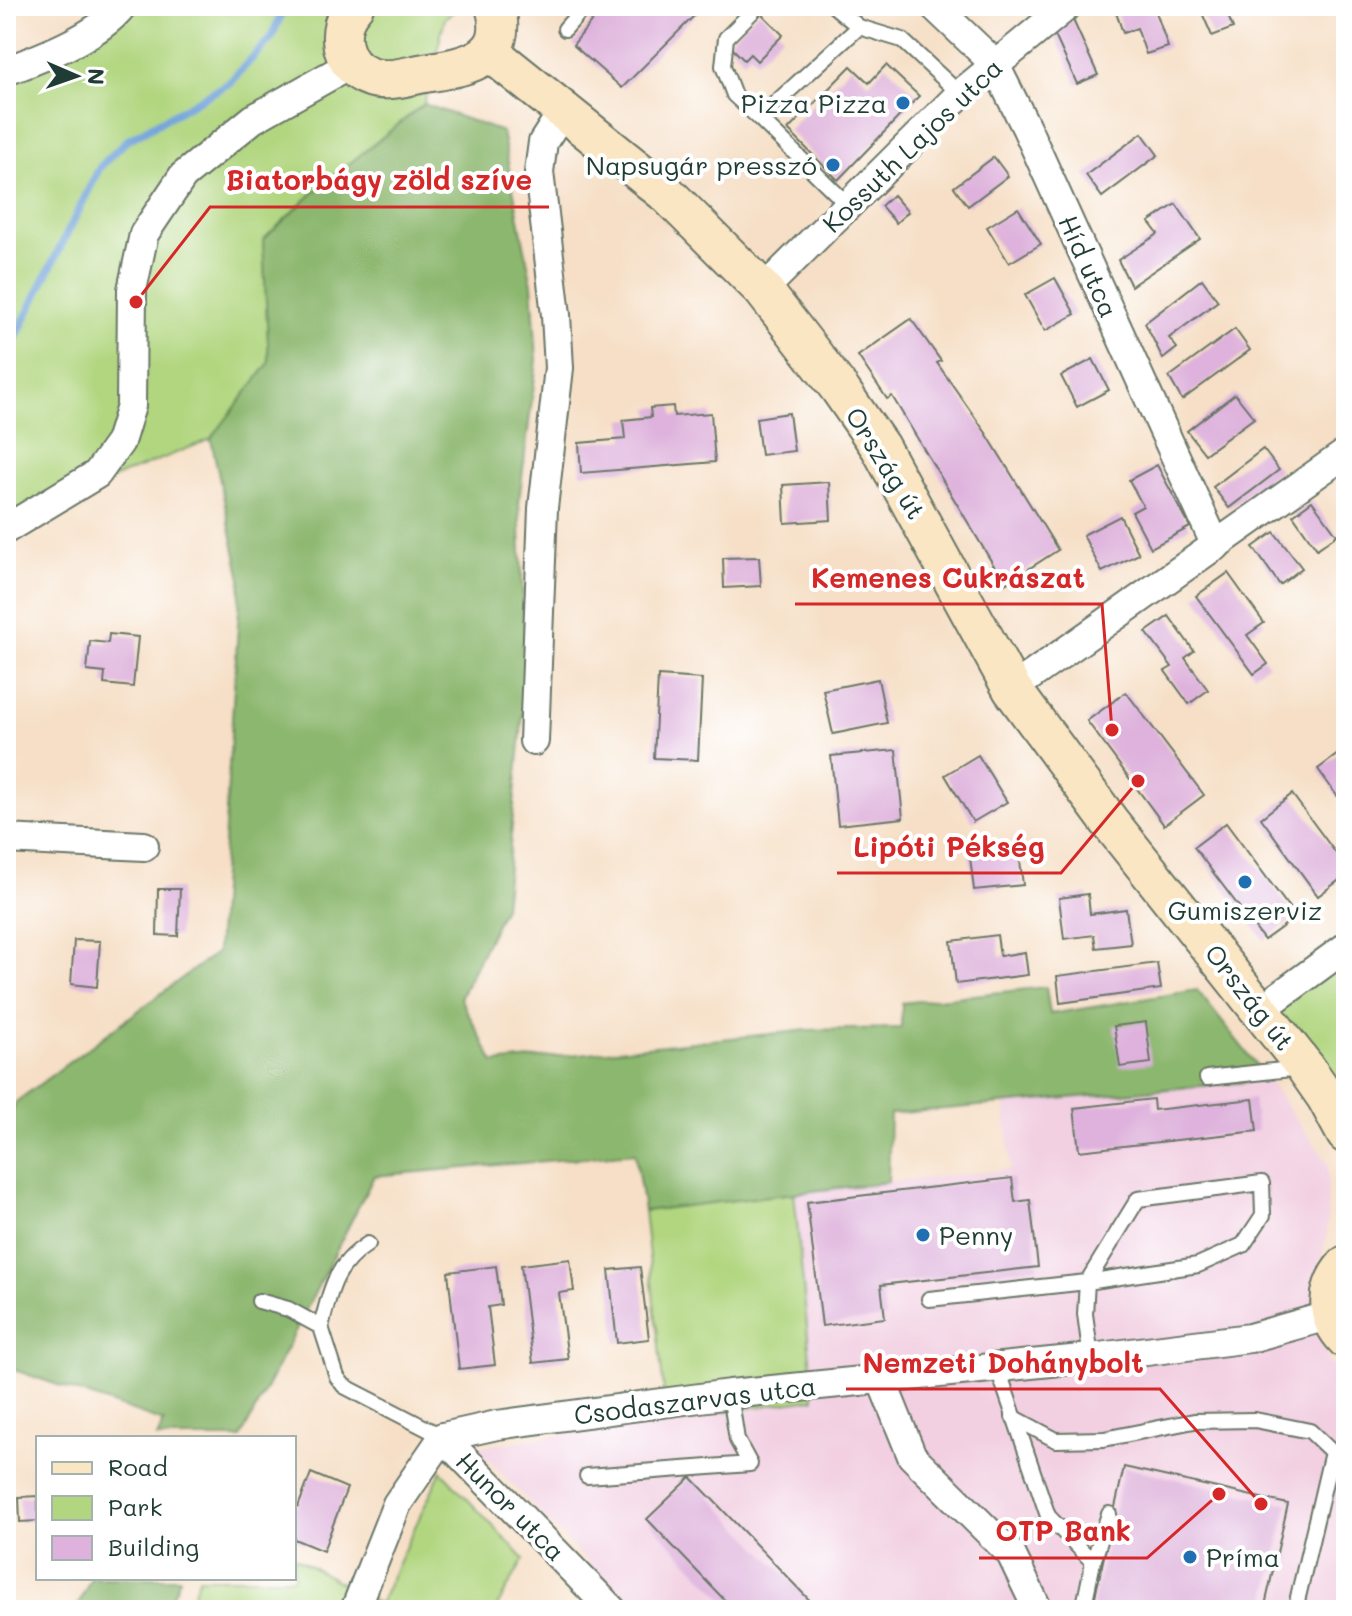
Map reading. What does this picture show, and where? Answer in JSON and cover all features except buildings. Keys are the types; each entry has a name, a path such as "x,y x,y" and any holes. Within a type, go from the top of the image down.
{"main road":[{"path":"349,7 341,34 344,51 351,64 361,74 389,80 469,64 490,52 500,26 495,6"},
{"name":"Ország út","path":"490,52 667,194 763,290 880,447 1012,689 1109,821 1305,1067 1346,1134"},
{"path":"1338,1327 1329,1298 1334,1281 1346,1265"}],"street":[{"path":"6,52 103,6"},
{"path":"6,71 90,32 116,14 122,6"},
{"name":"Híd utca","path":"934,6 994,63 1216,546"},
{"name":"Kossuth Lajos utca","path":"763,290 960,94 1067,6"},
{"path":"6,529 97,474 120,442 131,406 132,290 144,234 183,176 253,119 351,64"},
{"path":"534,741 543,508 559,368 539,172 543,142 563,111"},
{"path":"1012,689 1346,453"},
{"path":"6,839 144,846"},
{"path":"1260,1010 1346,947"},
{"name":"Csodaszarvas utca","path":"443,1437 497,1425 730,1394 1091,1358 1338,1327"},
{"path":"881,1379 912,1456 1011,1554 1038,1610"},
{"path":"355,1610 397,1504 443,1437"},
{"name":"Hunor utca","path":"443,1437 612,1610"}],"lane":[{"path":"565,29 585,6"},
{"path":"758,6 726,38 723,66 734,95 848,205"},
{"path":"834,6 859,27 902,40 960,94"},
{"path":"759,118 859,27"},
{"path":"1207,1078 1305,1067"},
{"path":"929,1299 1087,1282 1198,1265 1243,1245 1263,1215 1262,1183 1138,1199 1087,1282 1085,1314 1091,1358"},
{"path":"368,1244 349,1256 331,1287 321,1327 337,1377 353,1393 443,1437"},
{"path":"259,1301 288,1309 321,1327"},
{"path":"997,1366 1048,1516 1093,1562"},
{"path":"587,1476 750,1464 737,1440 730,1394"},
{"path":"1013,1417 1056,1440 1104,1439 1194,1421 1255,1420 1310,1431 1332,1452 1295,1610"},
{"path":"1083,1610 1093,1562 1109,1514"}],"shaded area":[{"path":"1268,1080 1328,1163 1327,1234 1314,1285 1328,1362 1346,1376 1346,1610 634,1610 476,1447 813,1399 794,1192 1011,1169 1004,1102"}],"green space":[{"path":"110,6 461,6 445,18 424,104 314,192 263,240 269,363 211,439 25,514 6,526 6,76"},
{"path":"424,104 502,132 532,285 537,360 519,501 526,682 504,907 460,998 494,1063 808,1030 901,1028 902,1003 1046,987 1050,1014 1197,990 1268,1080 890,1114 888,1182 644,1211 635,1153 374,1176 242,1436 158,1436 164,1422 6,1367 6,1124 16,1102 217,952 241,579 211,439 269,363 263,240 314,192"},
{"path":"1346,947 1346,1106 1260,1010"},
{"path":"794,1192 814,1399 667,1419 644,1211"},
{"path":"441,1471 524,1559 495,1610 187,1610 198,1580 296,1580 296,1558 379,1604"},
{"path":"90,1580 179,1580 167,1610 76,1610"}],"waterway":[{"path":"6,357 100,167 126,141 229,83 271,38 285,6"}],"place":[{"name":"Pizza Pizza","path":"903,103"},
{"name":"Napsugár presszó","path":"833,165"},
{"name":"Biatorbágy zöld szíve","path":"136,302"},
{"name":"Kemenes Cukrászat","path":"1112,730"},
{"name":"Lipóti Pékség","path":"1138,781"},
{"name":"Gumiszerviz","path":"1245,882"},
{"name":"Penny","path":"923,1235"},
{"name":"OTP Bank","path":"1219,1494"},
{"name":"Nemzeti Dohánybolt","path":"1261,1504"},
{"name":"Príma","path":"1190,1557"}]}
